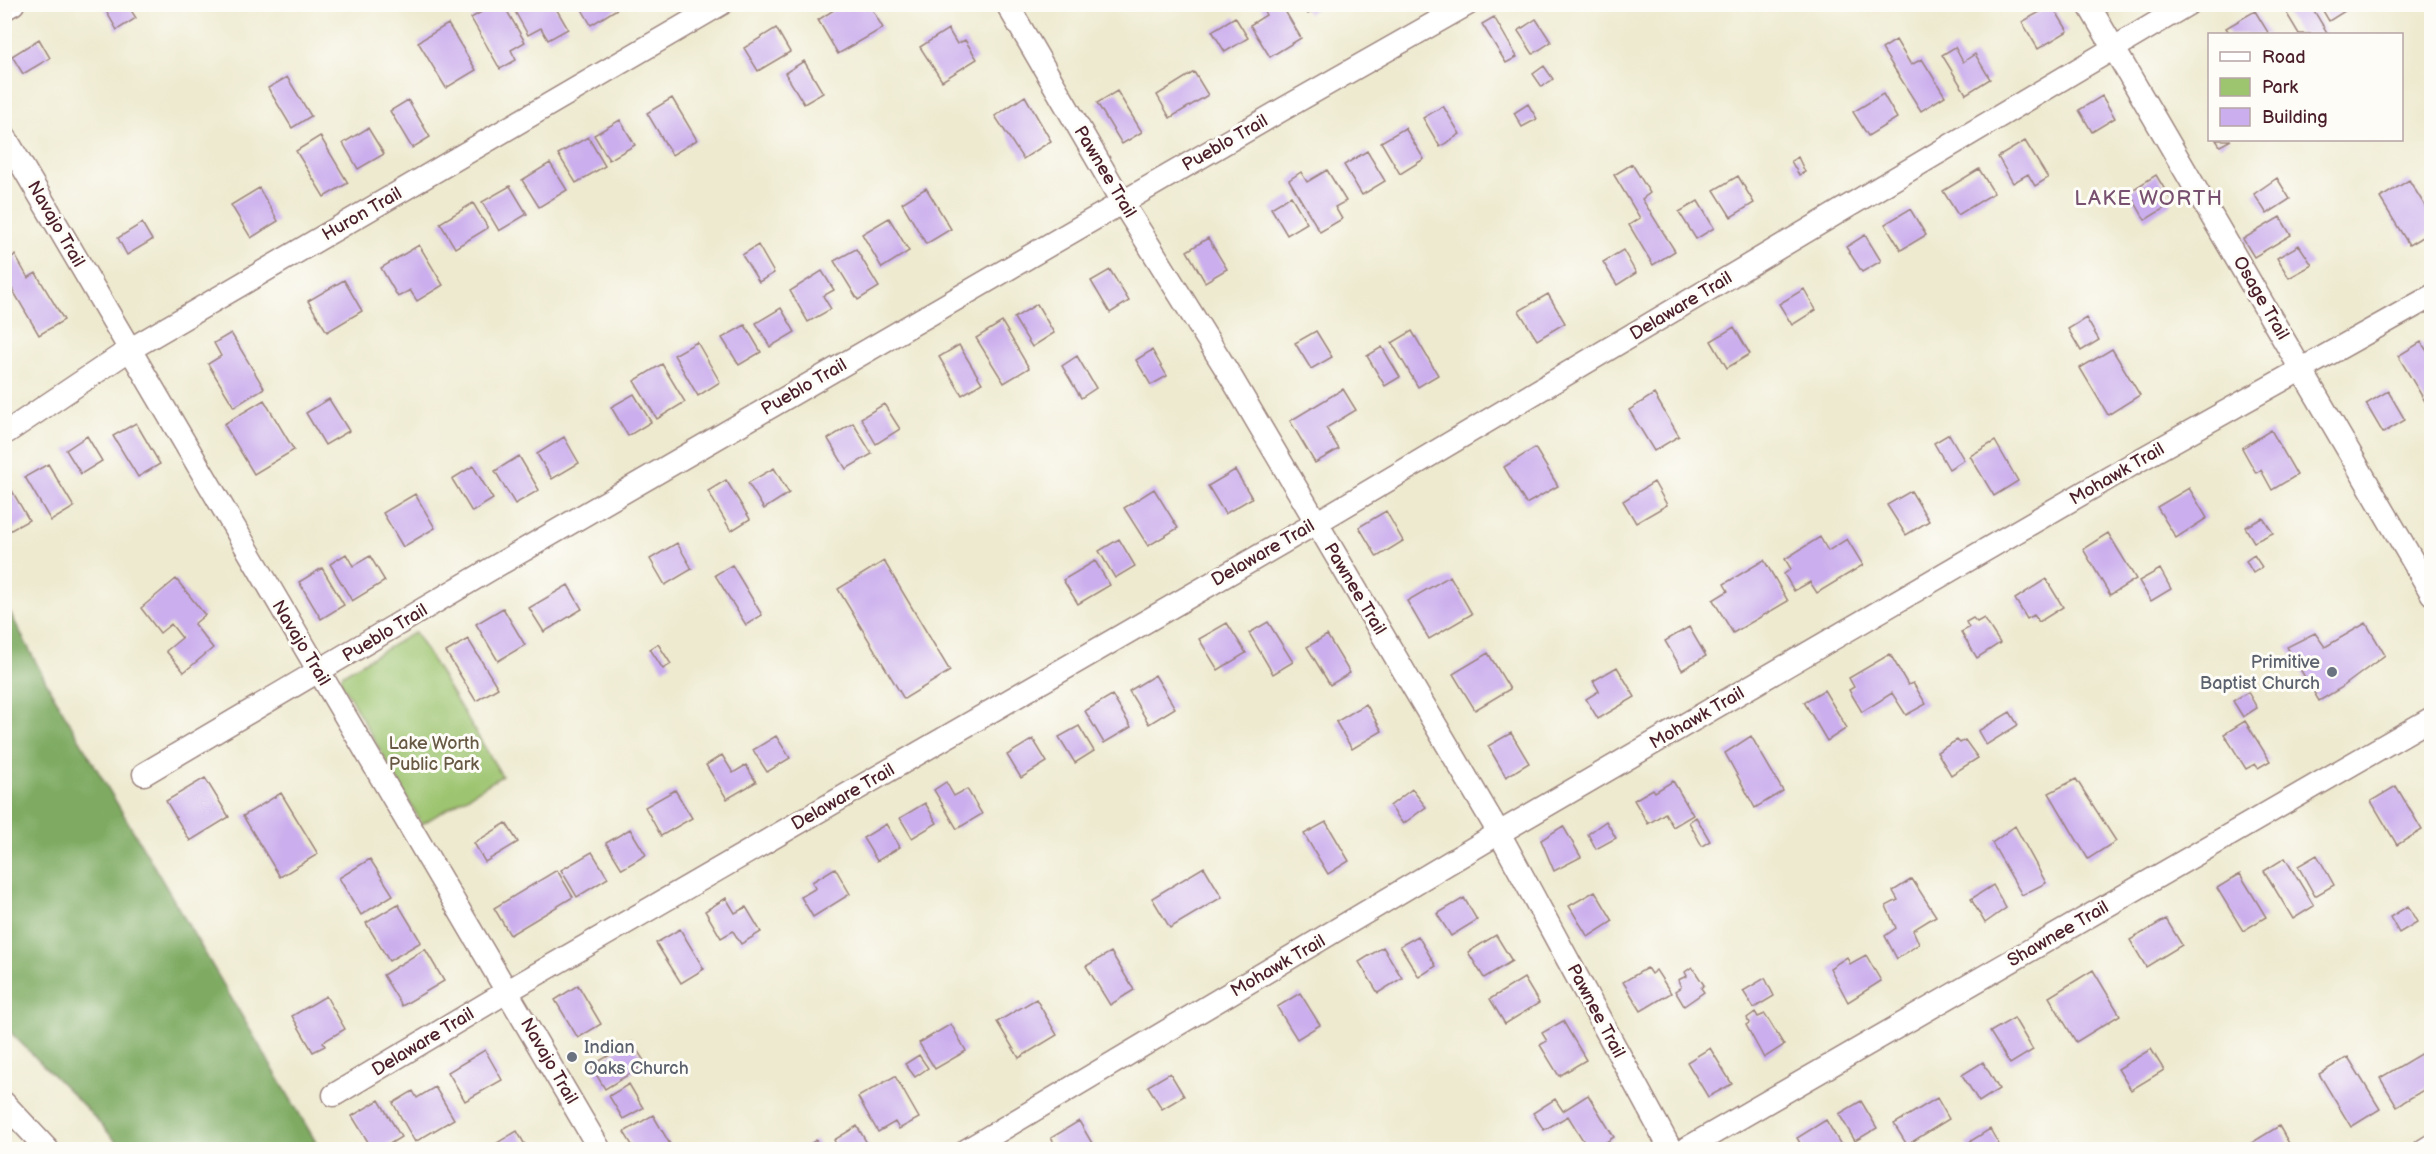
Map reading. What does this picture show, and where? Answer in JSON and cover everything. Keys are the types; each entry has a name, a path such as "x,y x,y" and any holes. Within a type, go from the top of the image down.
{"street":[{"path":"4,9 13,4"},
{"name":"Huron Trail","path":"8,432 129,350 721,4"},
{"name":"Pawnee Trail","path":"1006,4 1122,202 1231,377 1499,833 1671,1149"},
{"name":"Pueblo Trail","path":"144,774 319,673 491,568 1468,4"},
{"name":"Osage Trail","path":"2088,4 2432,594"},
{"name":"Delaware Trail","path":"334,1095 508,991 1316,523 2188,4"},
{"name":"Navajo Trail","path":"4,135 600,1149"},
{"name":"Mohawk Trail","path":"967,1149 1499,833 2138,461 2432,296"},
{"name":"Shawnee Trail","path":"1684,1149 2432,718"},
{"path":"4,1103 48,1149"},
{"path":"2424,1149 2432,1145"}],"green space":[{"path":"4,601 51,691 320,1149 123,1149 85,1107 5,1027"},
{"name":"Lake Worth Public Park","path":"415,632 502,776 422,824 340,680 343,674"}],"building":[{"path":"102,4 127,4 136,18 117,30"},
{"path":"495,4 503,4 525,42 511,50 516,60 500,69 471,18"},
{"path":"579,4 614,4 617,9 591,25"},
{"path":"843,4 869,4 883,28 838,54 818,20"},
{"path":"1281,4 1301,38 1270,57 1250,25 1266,15 1261,6"},
{"path":"1302,4 1323,4 1308,14"},
{"path":"2281,4 2310,4 2327,33 2298,33"},
{"path":"2319,4 2356,4 2329,21"},
{"path":"554,5 568,29 548,40 541,28 528,35 512,6"},
{"path":"2052,5 2068,31 2038,49 2022,22"},
{"path":"2255,11 2268,33 2229,33 2226,28"},
{"path":"1235,17 1248,38 1225,52 1212,31"},
{"path":"1494,17 1517,57 1506,63 1482,24"},
{"path":"1536,19 1551,42 1533,54 1518,31"},
{"path":"448,24 476,70 446,88 418,42"},
{"path":"776,28 790,52 758,71 744,48"},
{"path":"948,29 957,44 965,40 977,59 942,81 920,47"},
{"path":"39,39 50,58 23,74 12,56"},
{"path":"1896,40 1911,65 1922,59 1945,96 1921,111 1882,49"},
{"path":"1955,47 1963,62 1975,54 1990,79 1966,94 1942,55"},
{"path":"804,61 823,93 804,104 785,73"},
{"path":"1544,66 1553,79 1542,87 1533,74"},
{"path":"1194,72 1208,95 1170,118 1157,95"},
{"path":"287,77 311,116 292,128 268,88"},
{"path":"1117,91 1142,132 1122,144 1097,103"},
{"path":"1883,94 1897,118 1868,136 1853,112"},
{"path":"1025,96 1051,141 1023,159 995,116"},
{"path":"2102,96 2115,118 2092,132 2079,110"},
{"path":"672,98 697,140 672,155 647,113"},
{"path":"408,100 430,137 412,148 390,111"},
{"path":"1528,104 1537,119 1522,127 1514,113"},
{"path":"1443,106 1460,134 1440,147 1423,118"},
{"path":"620,120 635,145 609,160 594,135"},
{"path":"368,128 384,154 358,169 343,143"},
{"path":"1405,128 1424,159 1400,174 1381,142"},
{"path":"320,136 348,183 324,197 296,151"},
{"path":"588,137 605,166 576,183 558,154"},
{"path":"2025,141 2048,178 2035,186 2028,174 2013,183 1998,157"},
{"path":"2217,141 2229,141 2220,146"},
{"path":"1367,151 1385,181 1362,195 1344,165"},
{"path":"1798,157 1805,172 1799,175 1791,161"},
{"path":"550,163 567,190 539,207 522,180"},
{"path":"1632,164 1650,193 1642,199 1675,251 1653,265 1629,225 1640,218 1614,175"},
{"path":"1979,169 1994,193 1958,215 1943,191"},
{"path":"1327,170 1346,201 1335,207 1342,219 1320,232 1289,180 1301,172 1307,182"},
{"path":"2156,175 2173,203 2145,220 2129,192"},
{"path":"1738,176 1754,203 1731,217 1714,190"},
{"path":"2277,178 2290,199 2267,214 2254,194"},
{"path":"2409,180 2432,217 2432,231 2409,245 2380,198"},
{"path":"510,186 527,214 499,231 482,202"},
{"path":"259,188 278,221 251,238 231,205"},
{"path":"926,188 951,229 926,244 902,203"},
{"path":"1291,196 1307,223 1287,235 1271,208"},
{"path":"1698,201 1714,228 1696,239 1679,212"},
{"path":"473,203 488,228 455,248 440,223"},
{"path":"1910,209 1926,235 1901,250 1885,224"},
{"path":"2280,217 2291,235 2254,257 2243,239"},
{"path":"889,218 909,251 882,268 862,234"},
{"path":"142,223 152,240 127,255 118,238"},
{"path":"1865,235 1881,261 1862,272 1846,247"},
{"path":"1208,238 1227,269 1205,282 1187,251"},
{"path":"419,245 443,285 417,301 410,290 398,297 381,268"},
{"path":"758,245 774,273 759,282 742,255"},
{"path":"2299,245 2312,265 2289,278 2277,258"},
{"path":"856,249 879,287 858,300 834,261"},
{"path":"1623,250 1636,273 1617,285 1603,262"},
{"path":"15,255 28,278 36,273 64,320 39,335 11,287 4,291 4,261"},
{"path":"1110,270 1129,301 1110,313 1091,281"},
{"path":"822,271 834,290 823,296 831,309 808,322 790,291"},
{"path":"344,280 362,311 327,332 308,301"},
{"path":"1804,289 1816,310 1792,325 1779,304"},
{"path":"1548,294 1565,323 1537,340 1519,311"},
{"path":"1037,304 1054,333 1032,347 1014,318"},
{"path":"781,308 795,332 770,347 756,323"},
{"path":"2086,318 2099,340 2081,351 2068,329"},
{"path":"1002,322 1029,368 1004,383 976,338"},
{"path":"745,325 761,352 739,365 722,338"},
{"path":"1734,327 1750,354 1727,368 1711,341"},
{"path":"1316,331 1332,357 1311,369 1295,343"},
{"path":"1412,331 1438,375 1418,387 1392,343"},
{"path":"231,333 264,388 234,407 208,364 221,356 214,343"},
{"path":"697,342 720,382 698,396 674,355"},
{"path":"2421,342 2427,351 2432,348 2432,413 2398,356"},
{"path":"959,345 982,383 962,395 939,357"},
{"path":"1382,347 1400,377 1385,386 1367,356"},
{"path":"2112,349 2140,395 2108,415 2080,368"},
{"path":"1152,350 1167,376 1151,385 1136,360"},
{"path":"1077,356 1096,388 1081,398 1062,366"},
{"path":"662,364 685,402 657,419 634,381"},
{"path":"1343,389 1356,410 1326,428 1339,449 1315,463 1290,421"},
{"path":"2388,391 2405,420 2383,433 2366,404"},
{"path":"634,394 651,422 628,436 611,407"},
{"path":"1654,394 1679,436 1654,451 1629,410"},
{"path":"329,399 349,431 325,445 306,413"},
{"path":"264,400 294,450 254,474 224,424"},
{"path":"884,404 900,429 876,444 861,418"},
{"path":"136,423 160,464 138,477 113,436"},
{"path":"853,423 872,454 846,469 828,439"},
{"path":"2271,430 2297,475 2272,490 2261,470 2256,473 2242,448"},
{"path":"1949,434 1964,460 1949,469 1934,443"},
{"path":"87,436 102,461 81,474 66,450"},
{"path":"564,437 579,463 552,479 537,454"},
{"path":"1995,441 2018,481 1994,496 1970,456"},
{"path":"1535,448 1558,486 1526,504 1504,467"},
{"path":"519,456 539,490 515,504 495,471"},
{"path":"48,464 74,507 51,521 25,477"},
{"path":"473,466 493,499 472,512 452,479"},
{"path":"774,468 789,493 764,509 748,483"},
{"path":"1235,470 1252,498 1225,514 1208,486"},
{"path":"726,480 750,519 731,531 708,491"},
{"path":"1654,482 1667,505 1636,523 1623,501"},
{"path":"8,484 29,520 4,534 4,486"},
{"path":"2189,488 2207,518 2176,538 2157,507"},
{"path":"1154,489 1178,528 1148,546 1124,508"},
{"path":"1911,491 1929,521 1906,535 1887,505"},
{"path":"415,494 435,528 403,547 383,513"},
{"path":"1386,511 1403,541 1377,557 1359,527"},
{"path":"2263,518 2273,533 2254,542 2245,527"},
{"path":"2108,533 2136,579 2110,595 2083,549"},
{"path":"1820,537 1828,551 1847,539 1863,565 1817,593 1810,582 1794,591 1784,574 1791,569 1785,559"},
{"path":"1119,539 1135,566 1115,578 1099,551"},
{"path":"677,543 692,569 665,585 650,559"},
{"path":"346,554 353,566 370,556 385,581 352,601 330,564"},
{"path":"2254,555 2262,567 2253,573 2246,561"},
{"path":"1764,560 1788,601 1733,633 1713,600 1728,591 1724,584"},
{"path":"884,561 950,671 904,699 838,589"},
{"path":"1095,561 1110,585 1078,604 1063,580"},
{"path":"732,565 762,615 746,625 715,575"},
{"path":"322,568 344,605 321,619 299,582"},
{"path":"2160,569 2171,589 2151,601 2139,581"},
{"path":"1450,576 1472,614 1429,639 1407,601"},
{"path":"176,579 205,615 194,624 213,648 184,672 166,651 182,638 171,624 160,633 141,608"},
{"path":"2046,579 2063,607 2039,622 2034,615 2027,619 2015,599"},
{"path":"568,585 582,609 544,632 529,608"},
{"path":"503,608 525,645 498,661 476,624"},
{"path":"1973,618 1977,622 1984,618 2000,643 1977,658 1961,632 1969,628 1966,622"},
{"path":"1268,622 1293,662 1273,674 1249,633"},
{"path":"1227,623 1246,653 1218,670 1199,639"},
{"name":"Primitive Baptist Church","path":"2366,623 2385,655 2341,688 2319,701 2287,647 2315,633 2325,647"},
{"path":"1689,627 1706,656 1682,670 1665,641"},
{"path":"1327,635 1350,673 1330,685 1307,647"},
{"path":"468,639 498,688 476,701 446,652"},
{"path":"658,644 671,664 663,669 650,649"},
{"path":"1488,653 1510,689 1475,710 1453,674"},
{"path":"1890,654 1908,685 1913,683 1926,704 1906,715 1892,693 1862,712 1849,690 1854,687 1849,678"},
{"path":"1617,667 1635,697 1598,719 1586,699 1599,691 1593,681"},
{"path":"1155,675 1175,708 1149,724 1129,691"},
{"path":"1824,690 1847,728 1827,741 1804,702"},
{"path":"2248,692 2257,708 2243,717 2233,701"},
{"path":"1112,695 1131,727 1104,743 1085,711"},
{"path":"1366,704 1382,731 1352,749 1336,722"},
{"path":"2010,712 2018,725 1986,745 1978,731"},
{"path":"2245,721 2270,761 2258,768 2255,764 2246,769 2224,734"},
{"path":"1079,726 1094,751 1075,763 1059,737"},
{"path":"1511,733 1529,763 1506,777 1488,746"},
{"path":"776,736 790,758 767,772 753,750"},
{"path":"1751,736 1783,791 1755,808 1725,753"},
{"path":"1033,739 1047,762 1021,778 1007,755"},
{"path":"1957,740 1960,743 1965,740 1978,758 1951,775 1937,752"},
{"path":"722,755 733,773 746,765 756,782 727,799 706,765"},
{"path":"205,778 229,817 190,841 166,801"},
{"path":"2076,779 2116,841 2088,859 2049,793"},
{"path":"1673,781 1693,815 1673,827 1665,813 1648,824 1634,800 1653,789 1655,792"},
{"path":"946,782 954,796 967,789 982,814 957,829 934,790"},
{"path":"2396,786 2422,830 2397,845 2371,801"},
{"path":"1412,789 1426,807 1403,824 1390,806"},
{"path":"675,790 692,818 661,836 645,807"},
{"path":"281,793 318,854 280,877 243,816"},
{"path":"925,803 937,823 912,838 900,818"},
{"path":"1696,817 1710,841 1702,846 1689,822"},
{"path":"1606,821 1616,838 1596,849 1588,834"},
{"path":"1326,822 1349,861 1328,874 1304,834"},
{"path":"506,823 518,842 485,862 474,843"},
{"path":"886,824 900,847 877,861 863,838"},
{"path":"1563,826 1581,857 1554,871 1541,840"},
{"path":"2015,826 2046,883 2022,895 1992,843"},
{"path":"630,829 646,855 622,869 606,843"},
{"path":"592,852 608,878 577,897 561,870"},
{"path":"2317,855 2334,885 2315,896 2298,866"},
{"path":"2285,858 2314,906 2293,919 2264,871"},
{"path":"370,859 393,895 361,915 339,878"},
{"path":"1204,867 1222,897 1170,928 1152,898"},
{"path":"835,868 850,894 813,917 801,897 816,888 812,882"},
{"path":"557,870 573,897 510,935 494,908"},
{"path":"2240,874 2266,917 2243,931 2217,888"},
{"path":"1912,879 1936,916 1913,930 1919,944 1897,959 1885,936 1896,928 1886,906 1898,900 1893,891"},
{"path":"1993,885 2006,908 1985,923 1971,899"},
{"path":"1595,891 1613,921 1588,937 1569,906"},
{"path":"726,898 735,913 746,907 761,932 741,944 733,931 721,938 705,911"},
{"path":"1464,898 1477,920 1451,936 1437,914"},
{"path":"398,904 421,942 389,961 366,923"},
{"path":"2408,906 2417,922 2399,933 2390,917"},
{"path":"2166,919 2182,945 2146,967 2130,940"},
{"path":"680,929 704,969 681,983 656,943"},
{"path":"1496,935 1512,961 1484,978 1468,952"},
{"path":"1418,936 1436,966 1419,977 1400,946"},
{"path":"1383,947 1402,978 1378,993 1359,962"},
{"path":"425,949 444,981 402,1006 383,975"},
{"path":"1111,952 1134,990 1110,1005 1086,966"},
{"path":"1866,955 1881,981 1848,1002 1830,968 1847,957 1850,964"},
{"path":"1692,967 1704,985 1701,988 1704,992 1684,1006 1675,991 1681,987 1678,980 1687,976 1685,972"},
{"path":"1647,968 1651,974 1656,970 1671,993 1641,1011 1623,982"},
{"path":"2093,970 2120,1015 2076,1042 2049,997"},
{"path":"1524,978 1539,1003 1505,1024 1490,999"},
{"path":"1765,978 1774,996 1754,1008 1743,991"},
{"path":"578,985 601,1024 578,1038 555,1000"},
{"path":"1300,993 1320,1025 1297,1039 1277,1007"},
{"path":"326,996 345,1029 323,1042 325,1046 313,1052 292,1016"},
{"path":"1036,999 1057,1035 1019,1058 997,1022"},
{"path":"1755,1012 1758,1017 1765,1014 1784,1045 1764,1058 1746,1025 1749,1023 1747,1018"},
{"path":"2014,1018 2033,1050 2010,1064 1990,1032"},
{"path":"1563,1021 1586,1060 1559,1076 1540,1045 1547,1041 1542,1033"},
{"path":"951,1024 966,1051 935,1069 919,1043"},
{"path":"632,1042 646,1064 605,1089 591,1066"},
{"path":"2432,1047 2432,1085 2397,1106 2380,1078"},
{"path":"1710,1048 1732,1084 1708,1097 1687,1062"},
{"path":"2151,1049 2164,1070 2131,1090 2118,1069"},
{"path":"485,1050 502,1080 465,1101 448,1072"},
{"path":"919,1055 928,1068 915,1077 905,1064"},
{"path":"2348,1057 2380,1109 2351,1127 2319,1074"},
{"path":"1983,1062 1999,1089 1979,1102 1962,1075"},
{"path":"1170,1073 1184,1096 1162,1109 1148,1086"},
{"path":"895,1076 919,1118 899,1129 895,1122 878,1132 858,1097"},
{"path":"629,1084 643,1108 623,1119 609,1096"},
{"path":"435,1087 454,1119 415,1142 393,1103 413,1091 417,1098"},
{"path":"1588,1095 1614,1137 1594,1150 1589,1150 1568,1116 1544,1130 1533,1113 1555,1099 1563,1111"},
{"path":"1937,1098 1949,1119 1907,1145 1894,1124"},
{"path":"379,1100 401,1137 380,1150 373,1150 352,1116"},
{"path":"1861,1101 1877,1128 1855,1141 1839,1114"},
{"path":"653,1115 671,1146 667,1150 635,1150 624,1132"},
{"path":"1826,1120 1844,1150 1804,1150 1797,1138"},
{"path":"1079,1121 1096,1150 1058,1150 1051,1138"},
{"path":"857,1126 871,1150 839,1150 834,1140"},
{"path":"2279,1126 2290,1145 2282,1150 2240,1150"},
{"path":"1990,1129 2002,1150 1970,1150 1966,1144"},
{"path":"517,1131 528,1150 494,1150 492,1146"},
{"path":"816,1140 821,1150 800,1150"}],"place":[{"name":"Primitive Baptist Church","path":"2332,672"},
{"name":"Indian Oaks Church","path":"572,1057"}],"district":[{"name":"LAKE WORTH","path":"2149,198"}]}
